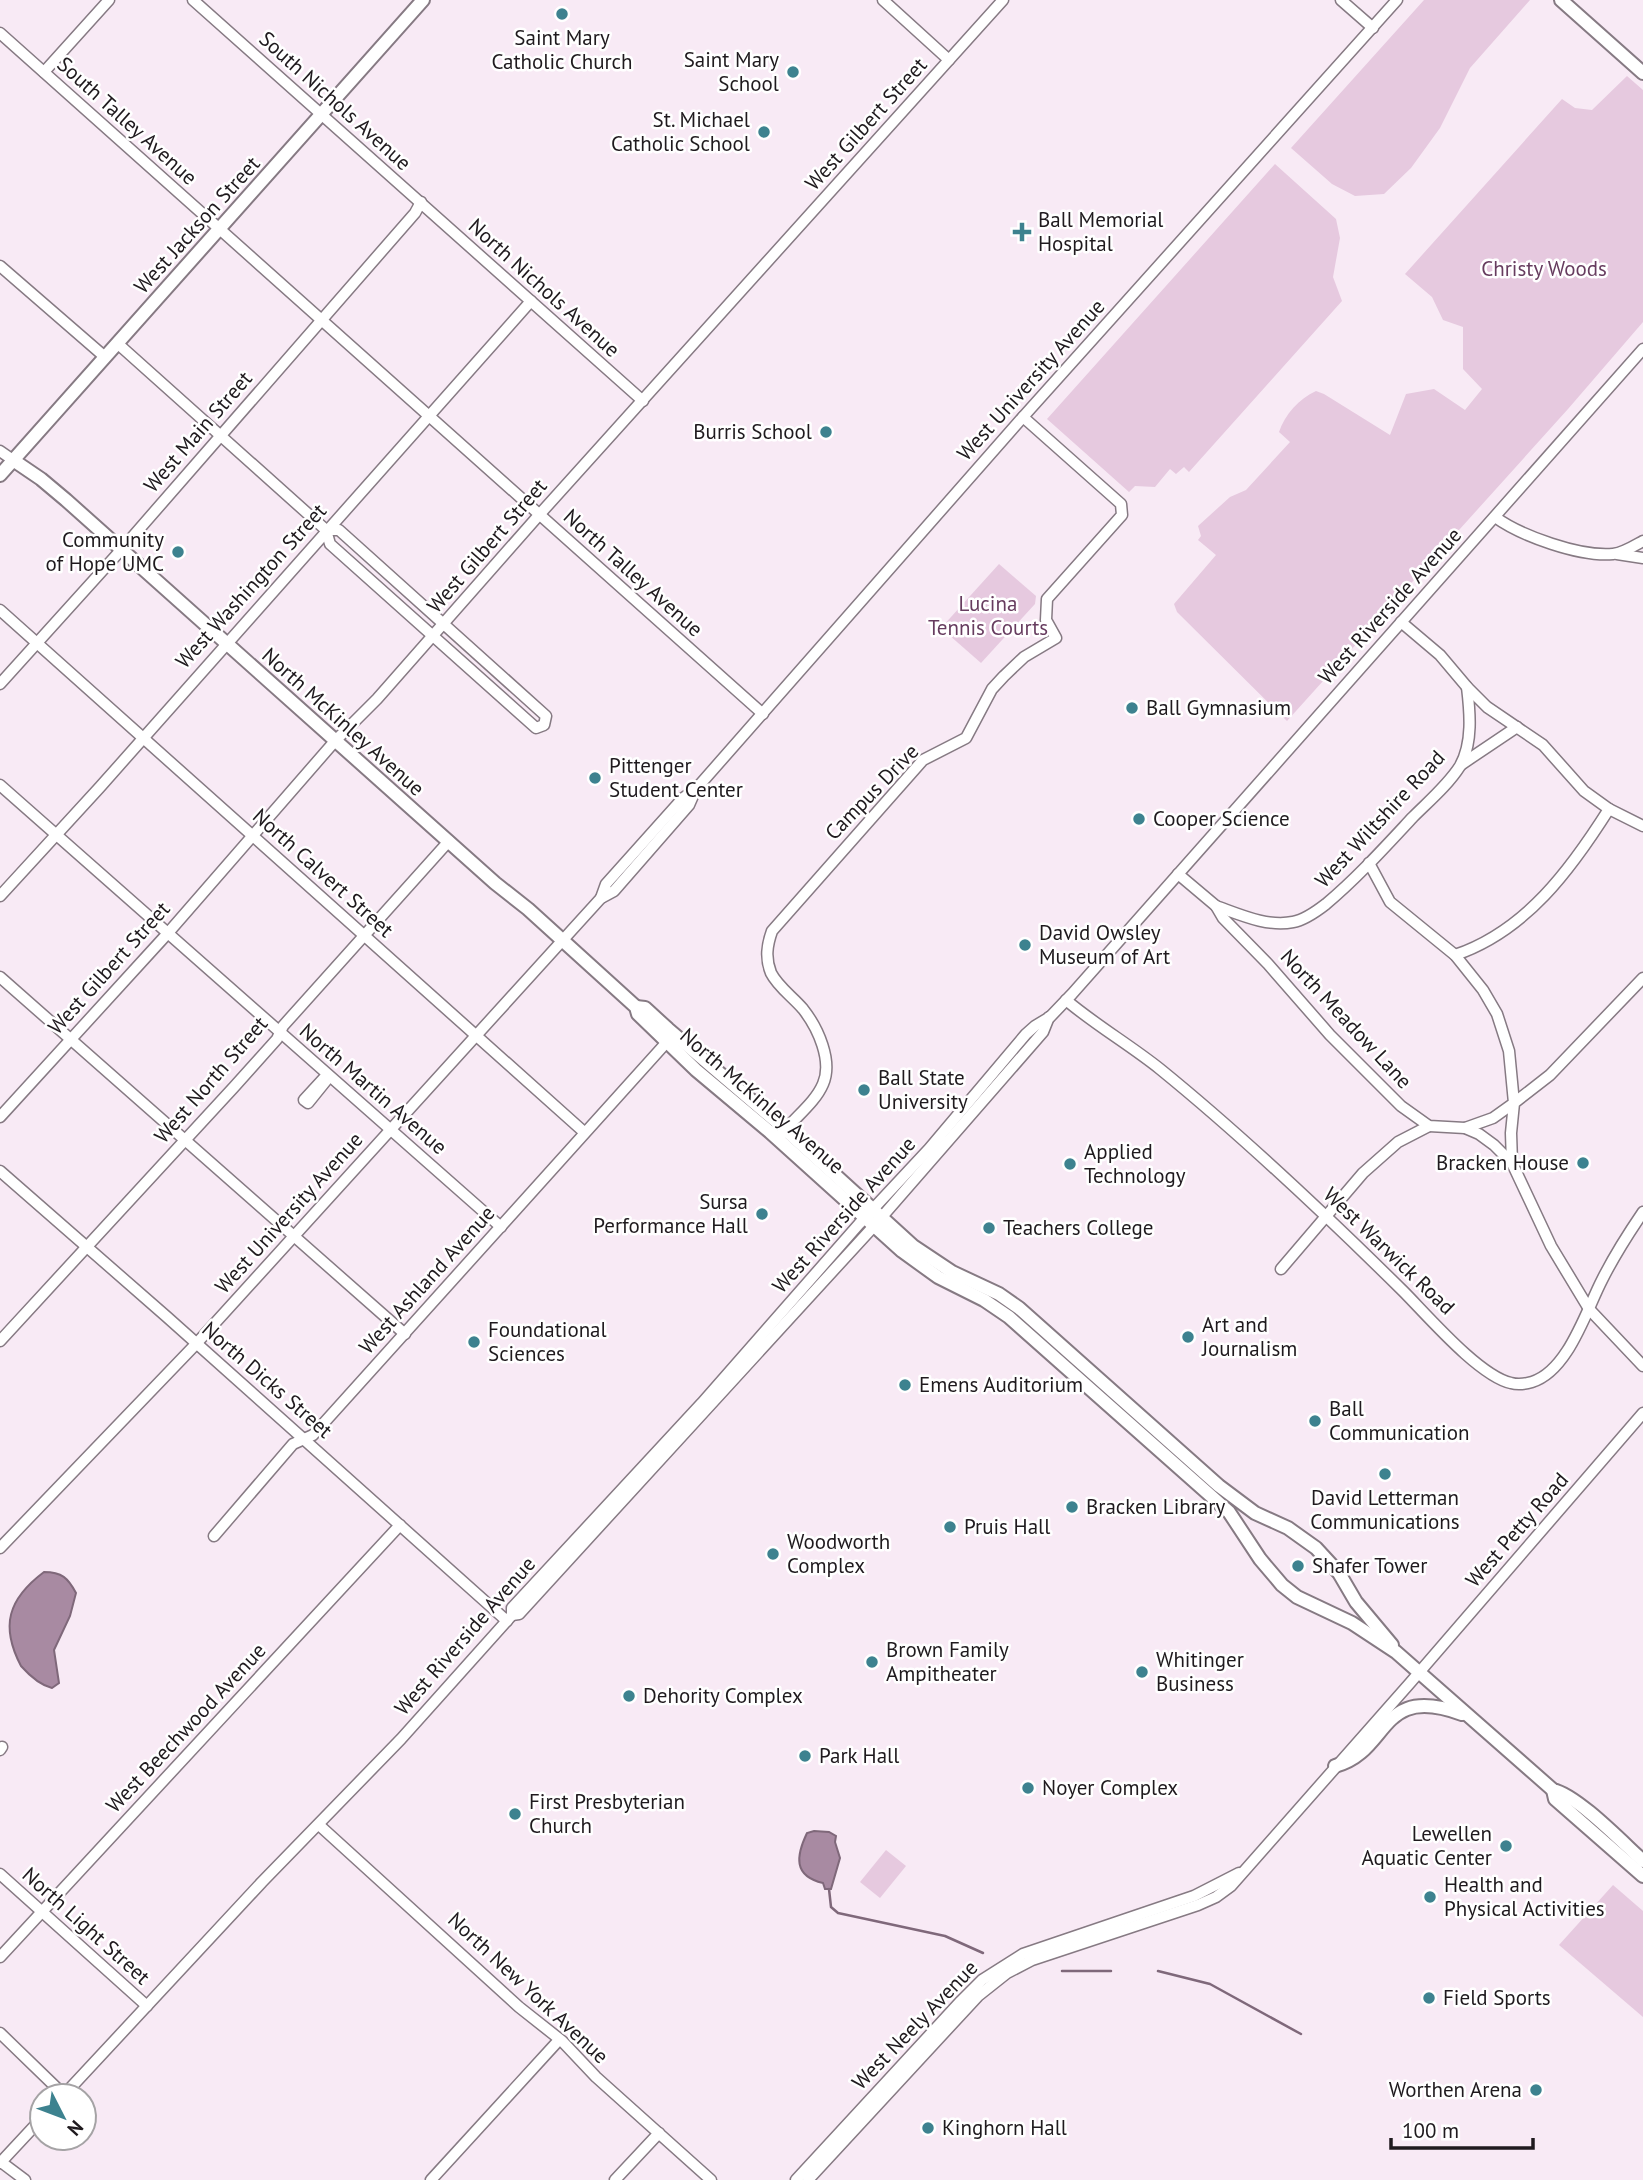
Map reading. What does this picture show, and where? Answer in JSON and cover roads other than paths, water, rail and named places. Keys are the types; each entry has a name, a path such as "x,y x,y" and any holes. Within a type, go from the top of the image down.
{"main road":[{"name":"West Jackson Street","path":"0,475 423,0"},
{"path":"1561,0 1643,73"},
{"name":"North McKinley Avenue","path":"13,460 41,479 335,741 564,940 636,1007 638,1014 666,1043 782,1135 876,1219 918,1264 1009,1317 1229,1512 1260,1559 1282,1585 1297,1597 1352,1623 1396,1652 1553,1790 1577,1803 1643,1861"},
{"path":"636,1007 645,1009 782,1135"},
{"name":"North McKinley Avenue","path":"876,1219 933,1260 967,1280 999,1294 1019,1308 1220,1486 1255,1513 1288,1528 1316,1548 1339,1573 1356,1602 1396,1652"},
{"path":"1335,1766 1356,1757 1390,1718 1406,1709 1445,1707 1468,1716"},
{"name":"North McKinley Avenue","path":"1553,1790 1555,1799 1643,1876"}],"street":[{"path":"44,72 109,0"},
{"name":"South Nichols Avenue","path":"193,0 421,202"},
{"path":"883,0 949,60"},
{"name":"West Gilbert Street","path":"0,1117 1003,0"},
{"path":"1341,0 1373,28"},
{"name":"West University Avenue","path":"0,1548 196,1344 601,898 614,891 689,805 696,789 1023,417 1398,0"},
{"name":"South Talley Avenue","path":"0,33 323,321"},
{"name":"North Nichols Avenue","path":"421,202 643,401"},
{"name":"West Main Street","path":"0,684 323,321 415,213 421,202"},
{"path":"0,265 105,357"},
{"name":"West Washington Street","path":"0,896 531,302"},
{"name":"North Talley Avenue","path":"323,321 763,714"},
{"path":"117,343 326,530 330,544 536,728 544,725 546,716 339,530 326,530"},
{"name":"West Riverside Avenue","path":"75,2082 262,1882 319,1825 509,1618 512,1608 876,1219 1042,1032 1050,1017 1643,349"},
{"name":"Campus Drive","path":"782,1135 822,1087 826,1074 816,1030 771,973 767,946 772,931 923,760 966,738 992,690 1004,676 1024,657 1056,638 1046,620 1047,599 1122,515 1121,504 1023,417"},
{"path":"0,452 13,460"},
{"path":"1494,517 1517,530 1572,548 1643,558"},
{"path":"1616,554 1643,541"},
{"name":"North Calvert Street","path":"0,610 584,1132"},
{"path":"1401,622 1440,654 1487,707 1543,744 1584,790 1609,809 1643,825"},
{"name":"West Wiltshire Road","path":"1216,906 1250,919 1273,924 1295,922 1324,905 1369,863 1460,765 1469,725 1467,687"},
{"path":"1460,765 1517,727"},
{"name":"North Martin Avenue","path":"0,785 500,1227"},
{"path":"1455,955 1506,929 1532,909 1588,843 1609,809"},
{"name":"West North Street","path":"0,1341 186,1139 449,841"},
{"path":"1369,863 1390,902 1455,955 1483,990 1502,1026 1512,1063 1512,1163"},
{"name":"North Meadow Lane","path":"1178,874 1216,906 1223,918 1269,964 1359,1064 1401,1106 1429,1126"},
{"path":"0,977 405,1334"},
{"path":"1280,1269 1363,1173 1385,1153 1410,1135 1429,1126 1465,1128 1493,1118 1550,1075 1643,978"},
{"name":"West Warwick Road","path":"1066,1000 1161,1070 1327,1216 1458,1345 1496,1377 1511,1384 1529,1383 1549,1373 1572,1341 1616,1253 1643,1212"},
{"name":"West Ashland Avenue","path":"214,1536 293,1444 313,1435 666,1043"},
{"path":"1465,1128 1487,1139 1512,1163 1551,1246 1590,1309 1643,1366"},
{"name":"North Dicks Street","path":"0,1171 509,1618"},
{"name":"West Petty Road","path":"1419,1672 1643,1413"},
{"name":"West Beechwood Avenue","path":"0,1957 400,1525"},
{"name":"West Neely Avenue","path":"808,2180 978,1996 1007,1973 1045,1954 1198,1905 1231,1886 1419,1672"},
{"name":"North New York Avenue","path":"319,1825 711,2180"},
{"name":"West Neely Avenue","path":"796,2180 943,2020 982,1980 1002,1965 1043,1946 1194,1896 1242,1872"},
{"name":"North Light Street","path":"0,1874 147,2006"},
{"path":"0,2034 50,2082"},
{"path":"430,2180 559,2040"},
{"path":"24,2180 1,2162 28,2133"},
{"path":"615,2180 659,2133"}],"waterway":[{"path":"829,1889 831,1907 838,1913 945,1936 983,1953"},
{"path":"1062,1971 1111,1971"},
{"path":"1158,1971 1210,1984 1301,2034"}],"place":[{"name":"Saint Mary Catholic Church","path":"562,14"},
{"name":"Saint Mary School","path":"793,72"},
{"name":"St. Michael Catholic School","path":"764,132"},
{"name":"Ball Memorial Hospital","path":"1022,232"},
{"name":"Burris School","path":"826,432"},
{"name":"Community of Hope UMC","path":"178,552"},
{"name":"Ball Gymnasium","path":"1132,708"},
{"name":"Pittenger Student Center","path":"595,778"},
{"name":"Cooper Science","path":"1139,819"},
{"name":"David Owsley Museum of Art","path":"1025,945"},
{"name":"Ball State University","path":"864,1090"},
{"name":"Bracken House","path":"1583,1163"},
{"name":"Applied Technology","path":"1070,1164"},
{"name":"Sursa Performance Hall","path":"762,1214"},
{"name":"Teachers College","path":"989,1228"},
{"name":"Art and Journalism","path":"1188,1337"},
{"name":"Foundational Sciences","path":"474,1342"},
{"name":"Emens Auditorium","path":"905,1385"},
{"name":"Ball Communication","path":"1315,1421"},
{"name":"David Letterman Communications","path":"1385,1474"},
{"name":"Bracken Library","path":"1072,1507"},
{"name":"Pruis Hall","path":"950,1527"},
{"name":"Woodworth Complex","path":"773,1554"},
{"name":"Shafer Tower","path":"1298,1566"},
{"name":"Brown Family Ampitheater","path":"872,1662"},
{"name":"Whitinger Business","path":"1142,1672"},
{"name":"Dehority Complex","path":"629,1696"},
{"name":"Park Hall","path":"805,1756"},
{"name":"Noyer Complex","path":"1028,1788"},
{"name":"First Presbyterian Church","path":"515,1814"},
{"name":"Lewellen Aquatic Center","path":"1506,1846"},
{"name":"Health and Physical Activities","path":"1430,1897"},
{"name":"Field Sports","path":"1429,1998"},
{"name":"Worthen Arena","path":"1536,2090"},
{"name":"Kinghorn Hall","path":"928,2128"}],"park label":[{"name":"Christy Woods","path":"1544,269"},
{"name":"Lucina Tennis Courts","path":"988,616"}]}
